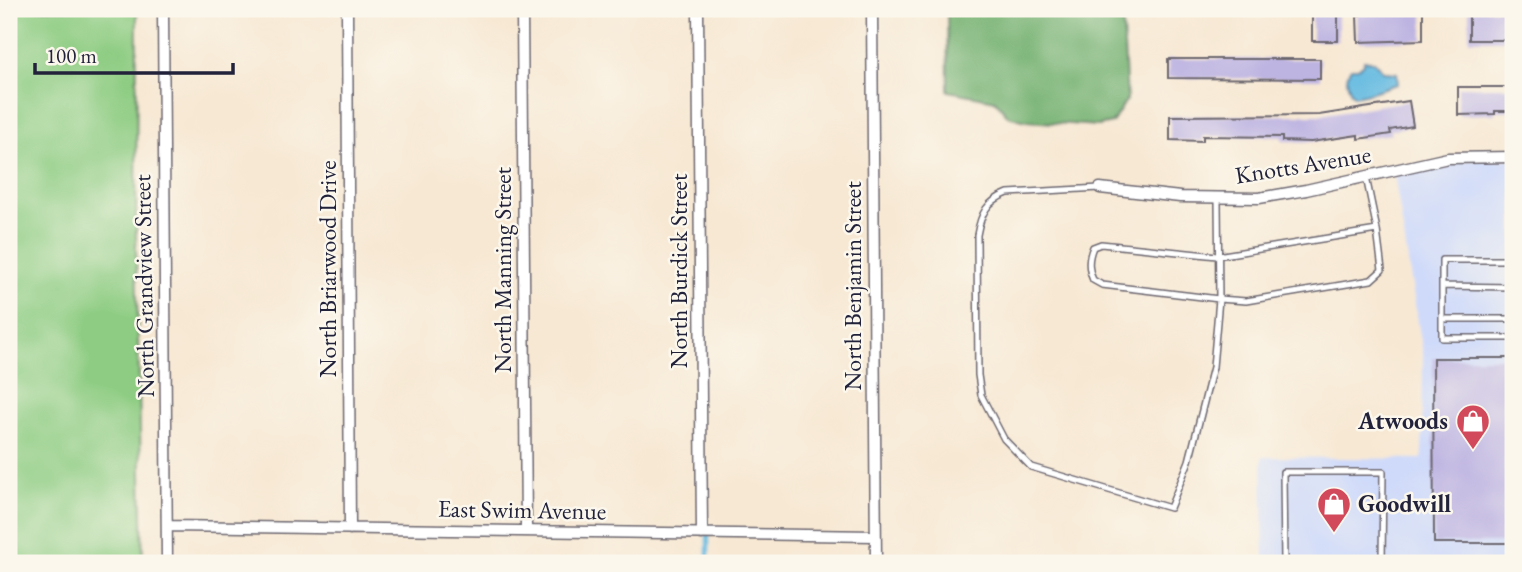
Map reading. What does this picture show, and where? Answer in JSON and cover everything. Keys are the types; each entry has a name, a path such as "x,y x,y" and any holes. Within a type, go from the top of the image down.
{"street":[{"name":"North Grandview Street","path":"163,9 167,563"},
{"name":"North Briarwood Drive","path":"347,9 350,529"},
{"name":"North Manning Street","path":"522,9 526,531"},
{"name":"North Burdick Street","path":"698,9 702,534"},
{"name":"North Benjamin Street","path":"872,9 876,563"},
{"name":"Knotts Avenue","path":"1100,188 1180,197 1258,198 1448,158 1513,157"},
{"name":"East Swim Avenue","path":"168,526 875,536"}],"lane":[{"path":"1366,177 1377,230 1382,270 1371,279 1246,301 1102,285 1093,280 1088,263 1093,247 1107,244 1217,256 1377,230"},
{"path":"1100,188 1008,193 995,198 980,218 976,358 981,395 999,431 1014,453 1031,467 1170,508 1189,461 1213,367 1219,299 1218,199"},
{"path":"1513,260 1442,260 1442,338 1509,338 1513,335"},
{"path":"1442,286 1513,287"},
{"path":"1442,319 1513,320"},
{"path":"1284,563 1283,472 1383,472 1382,563"}],"shaded area":[{"path":"1513,159 1513,563 1264,563 1262,457 1422,459 1423,354 1394,174 1449,161"}],"green space":[{"path":"9,9 137,9 136,249 143,563 9,563"},
{"path":"947,9 1122,9 1127,99 1112,123 1098,126 1026,121 1008,116 995,100 948,91"}],"water":[{"path":"1364,60 1374,62 1384,72 1397,73 1398,84 1354,96 1348,86 1348,75 1351,68 1358,68"}],"building":[{"path":"1312,9 1338,9 1338,41 1312,41"},
{"path":"1360,9 1423,9 1423,40 1358,42 1357,15 1360,15"},
{"path":"1469,9 1505,9 1505,40 1469,40"},
{"path":"1168,59 1320,59 1320,79 1168,78"},
{"path":"1458,87 1513,87 1513,111 1458,115"},
{"path":"1409,101 1413,126 1390,130 1391,134 1358,139 1358,135 1311,142 1282,141 1282,137 1203,136 1203,141 1170,140 1170,116 1319,115"},
{"name":"Atwoods","path":"1433,358 1513,358 1513,543 1434,543"}],"waterway":[{"path":"708,534 708,563"}],"place":[{"name":"Atwoods","path":"1473,451"},
{"name":"Goodwill","path":"1334,534"}]}
